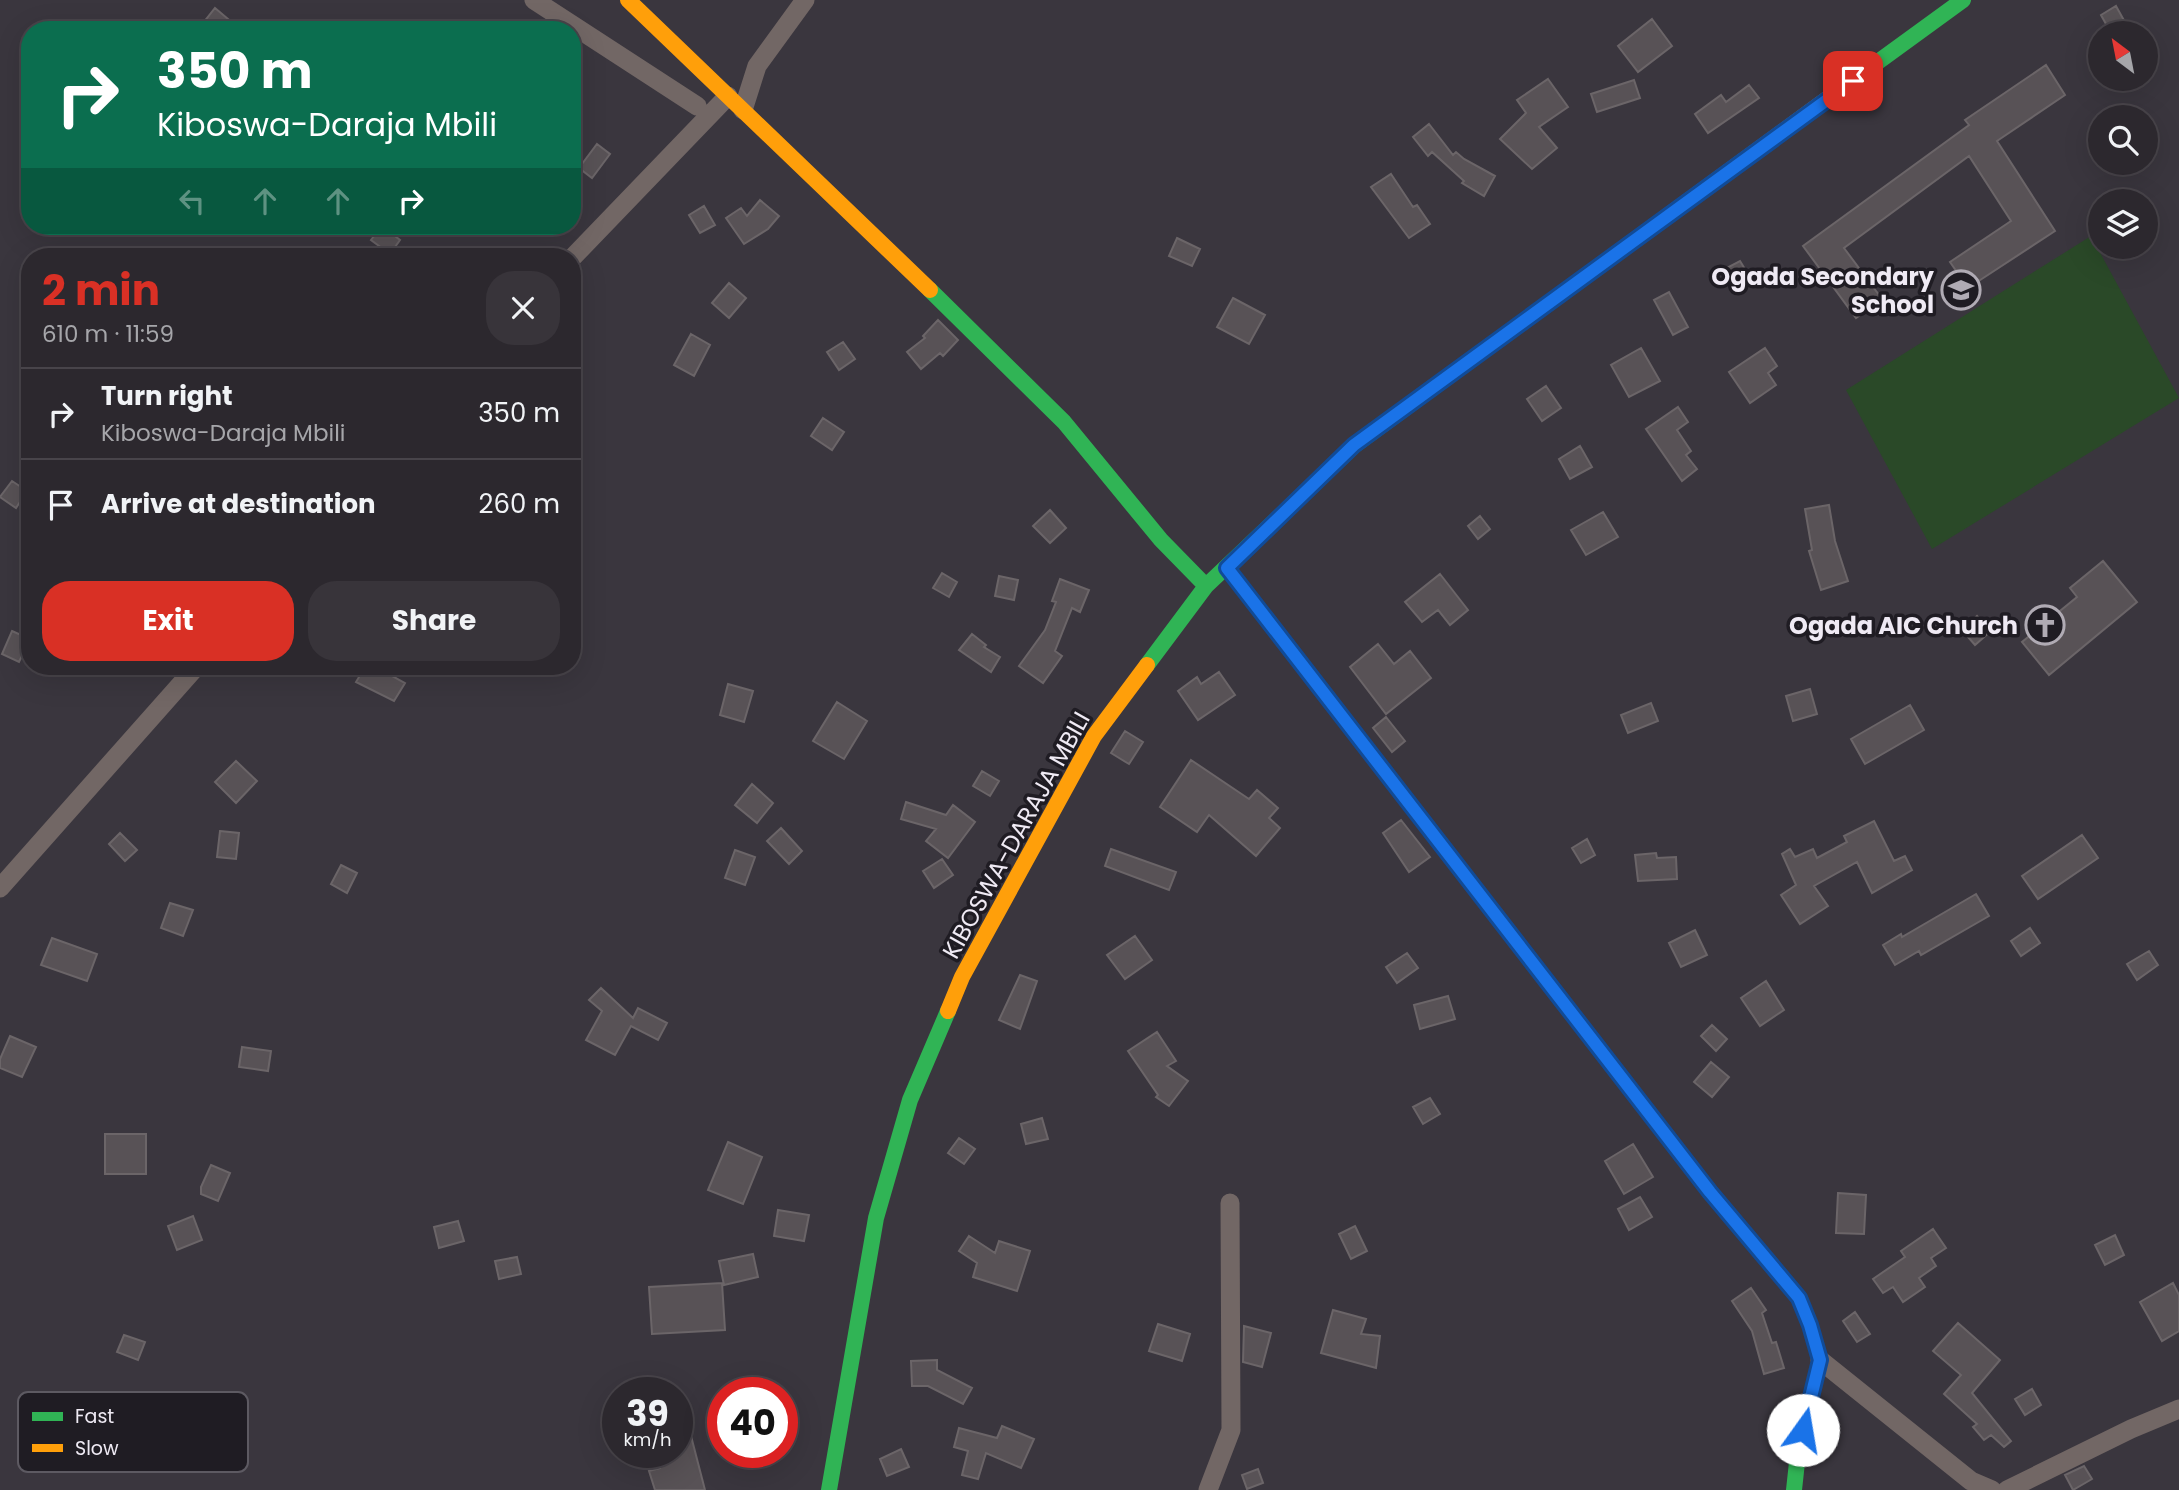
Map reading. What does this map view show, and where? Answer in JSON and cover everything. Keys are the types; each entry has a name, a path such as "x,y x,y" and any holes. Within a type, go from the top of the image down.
{"street":[{"path":"534,0 566,21"},
{"path":"628,0 870,231 1064,422 1161,540 1206,586"},
{"path":"743,110 757,66 805,0"},
{"name":"KIBOSWA-DARAJA MBILI","path":"829,1490 876,1218 910,1100 962,977 1094,736 1206,586 1354,445 1963,0"},
{"path":"581,31 697,106"},
{"path":"581,249 728,96"},
{"path":"1227,568 1710,1192 1799,1298 1820,1360 1798,1453 1794,1490"},
{"path":"0,888 189,675"},
{"path":"1208,1490 1231,1430 1230,1203"},
{"path":"1820,1360 1971,1481 1992,1490"},
{"path":"2007,1490 2131,1429 2179,1409"}],"green space":[{"path":"2088,238 2088,259 2103,259 2179,398 1932,549 1846,390"}],"building":[{"path":"2116,6 2124,21 2104,21 2101,15"},
{"path":"215,8 230,21 205,21"},
{"path":"1652,19 1672,46 1638,72 1618,46"},
{"path":"2046,65 2065,95 1997,141 2055,231 1968,288 1950,262 2011,221 1969,156 1844,248 1882,299 1856,318 1803,246 1969,125 1965,120"},
{"path":"1548,79 1568,107 1539,127 1557,148 1532,169 1500,139 1526,113 1517,100"},
{"path":"1634,80 1640,98 1597,112 1591,94"},
{"path":"1749,85 1759,98 1708,133 1695,114 1721,95 1726,102"},
{"path":"1429,124 1453,155 1456,152 1495,176 1484,196 1462,183 1464,181 1432,152 1428,156 1413,137"},
{"path":"597,144 610,154 592,178 581,170 581,165"},
{"path":"1391,174 1413,207 1417,205 1430,224 1409,238 1371,187"},
{"path":"760,200 779,216 768,229 744,244 726,218 741,208 747,216"},
{"path":"704,206 715,225 700,233 689,215"},
{"path":"375,235 394,235 400,240 394,248 382,248 371,240"},
{"path":"1177,238 1200,249 1192,266 1169,256"},
{"path":"1740,261 1751,279 1734,289 1723,270"},
{"path":"729,283 746,298 729,318 712,303"},
{"path":"1669,292 1688,327 1673,335 1654,300"},
{"path":"1233,298 1265,315 1249,344 1217,327"},
{"path":"938,320 958,340 943,356 940,353 921,369 907,352 925,338 923,336"},
{"path":"691,334 710,345 694,376 674,365"},
{"path":"843,342 855,359 839,370 827,352"},
{"path":"1641,348 1660,381 1629,397 1611,365"},
{"path":"1765,348 1777,366 1768,373 1776,385 1750,403 1729,372"},
{"path":"1546,386 1561,408 1542,421 1527,399"},
{"path":"1678,407 1688,422 1677,430 1691,451 1686,455 1697,469 1682,481 1646,429"},
{"path":"823,418 844,432 832,450 811,436"},
{"path":"1580,446 1592,467 1570,479 1559,459"},
{"path":"12,481 21,487 21,500 16,508 0,497"},
{"path":"1829,505 1835,541 1848,581 1821,590 1809,551 1812,550 1805,509"},
{"path":"1050,510 1066,528 1050,543 1033,526"},
{"path":"1603,512 1618,537 1586,555 1571,530"},
{"path":"1480,516 1490,529 1478,539 1468,526"},
{"path":"2103,561 2137,602 2049,675 2022,642 2077,597 2070,588"},
{"path":"942,573 957,582 949,597 933,588"},
{"path":"1440,574 1468,610 1450,625 1438,610 1422,622 1405,602"},
{"path":"999,576 1018,580 1014,600 995,596"},
{"path":"1060,579 1089,590 1080,612 1072,608 1055,651 1062,656 1043,683 1019,666 1045,630 1056,602 1052,601"},
{"path":"1977,616 1991,631 1975,645 1962,630"},
{"path":"12,631 21,635 19,662 2,654"},
{"path":"972,634 986,645 984,647 1000,657 991,672 959,650"},
{"path":"1378,644 1394,664 1410,651 1431,678 1386,714 1350,667"},
{"path":"1219,672 1235,695 1198,720 1178,691 1197,677 1201,684"},
{"path":"360,675 390,675 405,683 394,701 356,682"},
{"path":"728,684 753,691 744,722 720,715"},
{"path":"1810,689 1817,714 1793,721 1786,696"},
{"path":"837,702 867,721 844,759 813,741"},
{"path":"1651,703 1658,721 1628,733 1621,715"},
{"path":"1910,705 1924,730 1865,764 1851,739"},
{"path":"1386,717 1405,741 1392,752 1373,728"},
{"path":"1125,731 1143,742 1129,764 1111,753"},
{"path":"1191,760 1249,799 1257,790 1278,808 1269,818 1280,828 1256,856 1209,815 1197,832 1160,807"},
{"path":"236,761 257,781 236,803 215,782"},
{"path":"982,771 999,781 990,796 973,786"},
{"path":"752,784 773,803 757,823 735,805"},
{"path":"906,802 946,815 953,805 975,822 948,858 926,841 936,829 901,819"},
{"path":"1401,820 1430,857 1409,872 1383,833"},
{"path":"1874,821 1894,861 1905,856 1912,870 1872,893 1857,862 1814,886 1828,906 1800,924 1781,895 1796,885 1782,854 1790,849 1795,857 1813,849 1817,858 1847,842 1844,836"},
{"path":"781,828 802,851 789,864 767,841"},
{"path":"220,831 239,833 236,859 217,857"},
{"path":"120,833 137,850 125,861 109,844"},
{"path":"2082,835 2098,858 2038,899 2022,876"},
{"path":"1587,839 1595,855 1581,863 1572,848"},
{"path":"1111,849 1176,872 1169,890 1105,866"},
{"path":"735,850 755,857 745,885 725,878"},
{"path":"1656,853 1657,858 1676,857 1677,879 1638,881 1635,855"},
{"path":"942,859 953,875 934,888 923,871"},
{"path":"341,865 357,873 347,893 331,884"},
{"path":"1976,894 1989,916 1921,955 1919,951 1895,965 1883,945 1901,934 1902,937"},
{"path":"170,903 193,910 183,936 161,928"},
{"path":"2030,928 2040,943 2021,956 2011,941"},
{"path":"1695,930 1707,955 1681,967 1669,943"},
{"path":"1135,936 1152,960 1125,979 1107,955"},
{"path":"52,938 97,954 87,981 41,965"},
{"path":"2149,951 2158,965 2137,980 2127,964"},
{"path":"1407,953 1418,968 1397,983 1386,967"},
{"path":"1020,975 1037,981 1020,1029 999,1020"},
{"path":"1766,981 1784,1010 1760,1026 1741,998"},
{"path":"601,988 633,1018 638,1008 667,1023 658,1040 631,1026 615,1055 586,1040 602,1011 589,1000"},
{"path":"1448,996 1455,1019 1420,1029 1414,1005"},
{"path":"1712,1025 1727,1039 1716,1051 1701,1036"},
{"path":"1157,1032 1176,1061 1167,1066 1188,1081 1169,1106 1156,1097 1158,1095 1128,1051"},
{"path":"10,1036 36,1047 22,1077 0,1068 0,1059"},
{"path":"242,1047 271,1051 268,1071 239,1067"},
{"path":"1711,1062 1729,1077 1712,1097 1694,1082"},
{"path":"1430,1098 1440,1114 1423,1124 1413,1107"},
{"path":"1042,1118 1048,1139 1026,1144 1021,1124"},
{"path":"105,1134 146,1134 146,1174 105,1174"},
{"path":"959,1138 975,1149 964,1164 948,1153"},
{"path":"728,1142 762,1157 743,1204 708,1190"},
{"path":"1633,1144 1653,1177 1624,1194 1605,1161"},
{"path":"211,1165 230,1173 218,1201 201,1194 201,1187"},
{"path":"1838,1193 1866,1195 1864,1234 1836,1233"},
{"path":"1640,1197 1652,1217 1629,1230 1618,1209"},
{"path":"778,1210 809,1215 804,1241 774,1236"},
{"path":"193,1216 202,1240 177,1250 168,1226"},
{"path":"458,1221 464,1241 439,1248 434,1227"},
{"path":"1355,1226 1367,1251 1351,1259 1339,1234"},
{"path":"1933,1229 1946,1248 1931,1258 1936,1266 1919,1278 1925,1287 1903,1302 1893,1287 1883,1293 1873,1279 1905,1257 1901,1251"},
{"path":"2115,1235 2124,1255 2105,1265 2095,1245"},
{"path":"969,1236 995,1253 999,1241 1030,1251 1017,1291 973,1277 977,1263 959,1251"},
{"path":"753,1254 758,1277 724,1285 719,1261"},
{"path":"517,1257 521,1274 499,1279 495,1261"},
{"path":"722,1283 725,1330 652,1334 649,1287"},
{"path":"2173,1283 2179,1295 2179,1331 2162,1341 2140,1302"},
{"path":"1751,1288 1766,1310 1762,1313 1772,1343 1776,1342 1784,1368 1764,1374 1752,1331 1732,1301"},
{"path":"1333,1310 1366,1319 1361,1334 1380,1336 1376,1368 1321,1353"},
{"path":"1855,1312 1870,1334 1857,1342 1843,1321"},
{"path":"1958,1323 2000,1360 1972,1393 2011,1441 2004,1447 1991,1435 1984,1440 1973,1427 1977,1424 1944,1394 1961,1375 1933,1351"},
{"path":"1158,1324 1190,1334 1182,1361 1149,1351"},
{"path":"1244,1326 1271,1333 1262,1367 1243,1362"},
{"path":"124,1335 145,1342 138,1360 117,1352"},
{"path":"937,1360 937,1370 972,1388 963,1404 928,1386 912,1386 911,1361"},
{"path":"2032,1389 2041,1405 2025,1415 2015,1399"},
{"path":"1002,1426 1034,1439 1021,1468 986,1453 978,1479 962,1475 968,1451 954,1447 959,1428 997,1438"},
{"path":"693,1444 705,1490 655,1490 649,1471 660,1468 693,1468"},
{"path":"901,1449 909,1467 887,1476 880,1459"},
{"path":"2084,1466 2092,1479 2073,1490 2065,1475"},
{"path":"1258,1469 1263,1483 1247,1489 1242,1475"}],"traffic: fast":[{"path":"1827,99 1963,0"},
{"path":"930,290 1064,422 1161,540 1206,586"},
{"path":"1147,665 1206,586 1355,445 1554,299"},
{"path":"1453,860 1710,1192 1799,1298 1820,1360 1798,1453 1794,1490"},
{"path":"829,1490 876,1218 910,1100 948,1011"}],"traffic: slow":[{"path":"628,0 930,290"},
{"path":"1554,299 1827,99"},
{"path":"1227,568 1453,860"},
{"path":"948,1011 962,977 1094,736 1147,665"}],"place":[{"name":"Ogada Secondary School","path":"1961,290"},
{"name":"Ogada AIC Church","path":"2045,625"}],"route":[{"path":"1803,1430 1820,1360 1799,1298 1710,1192 1227,568 1354,445 1853,81"}]}
